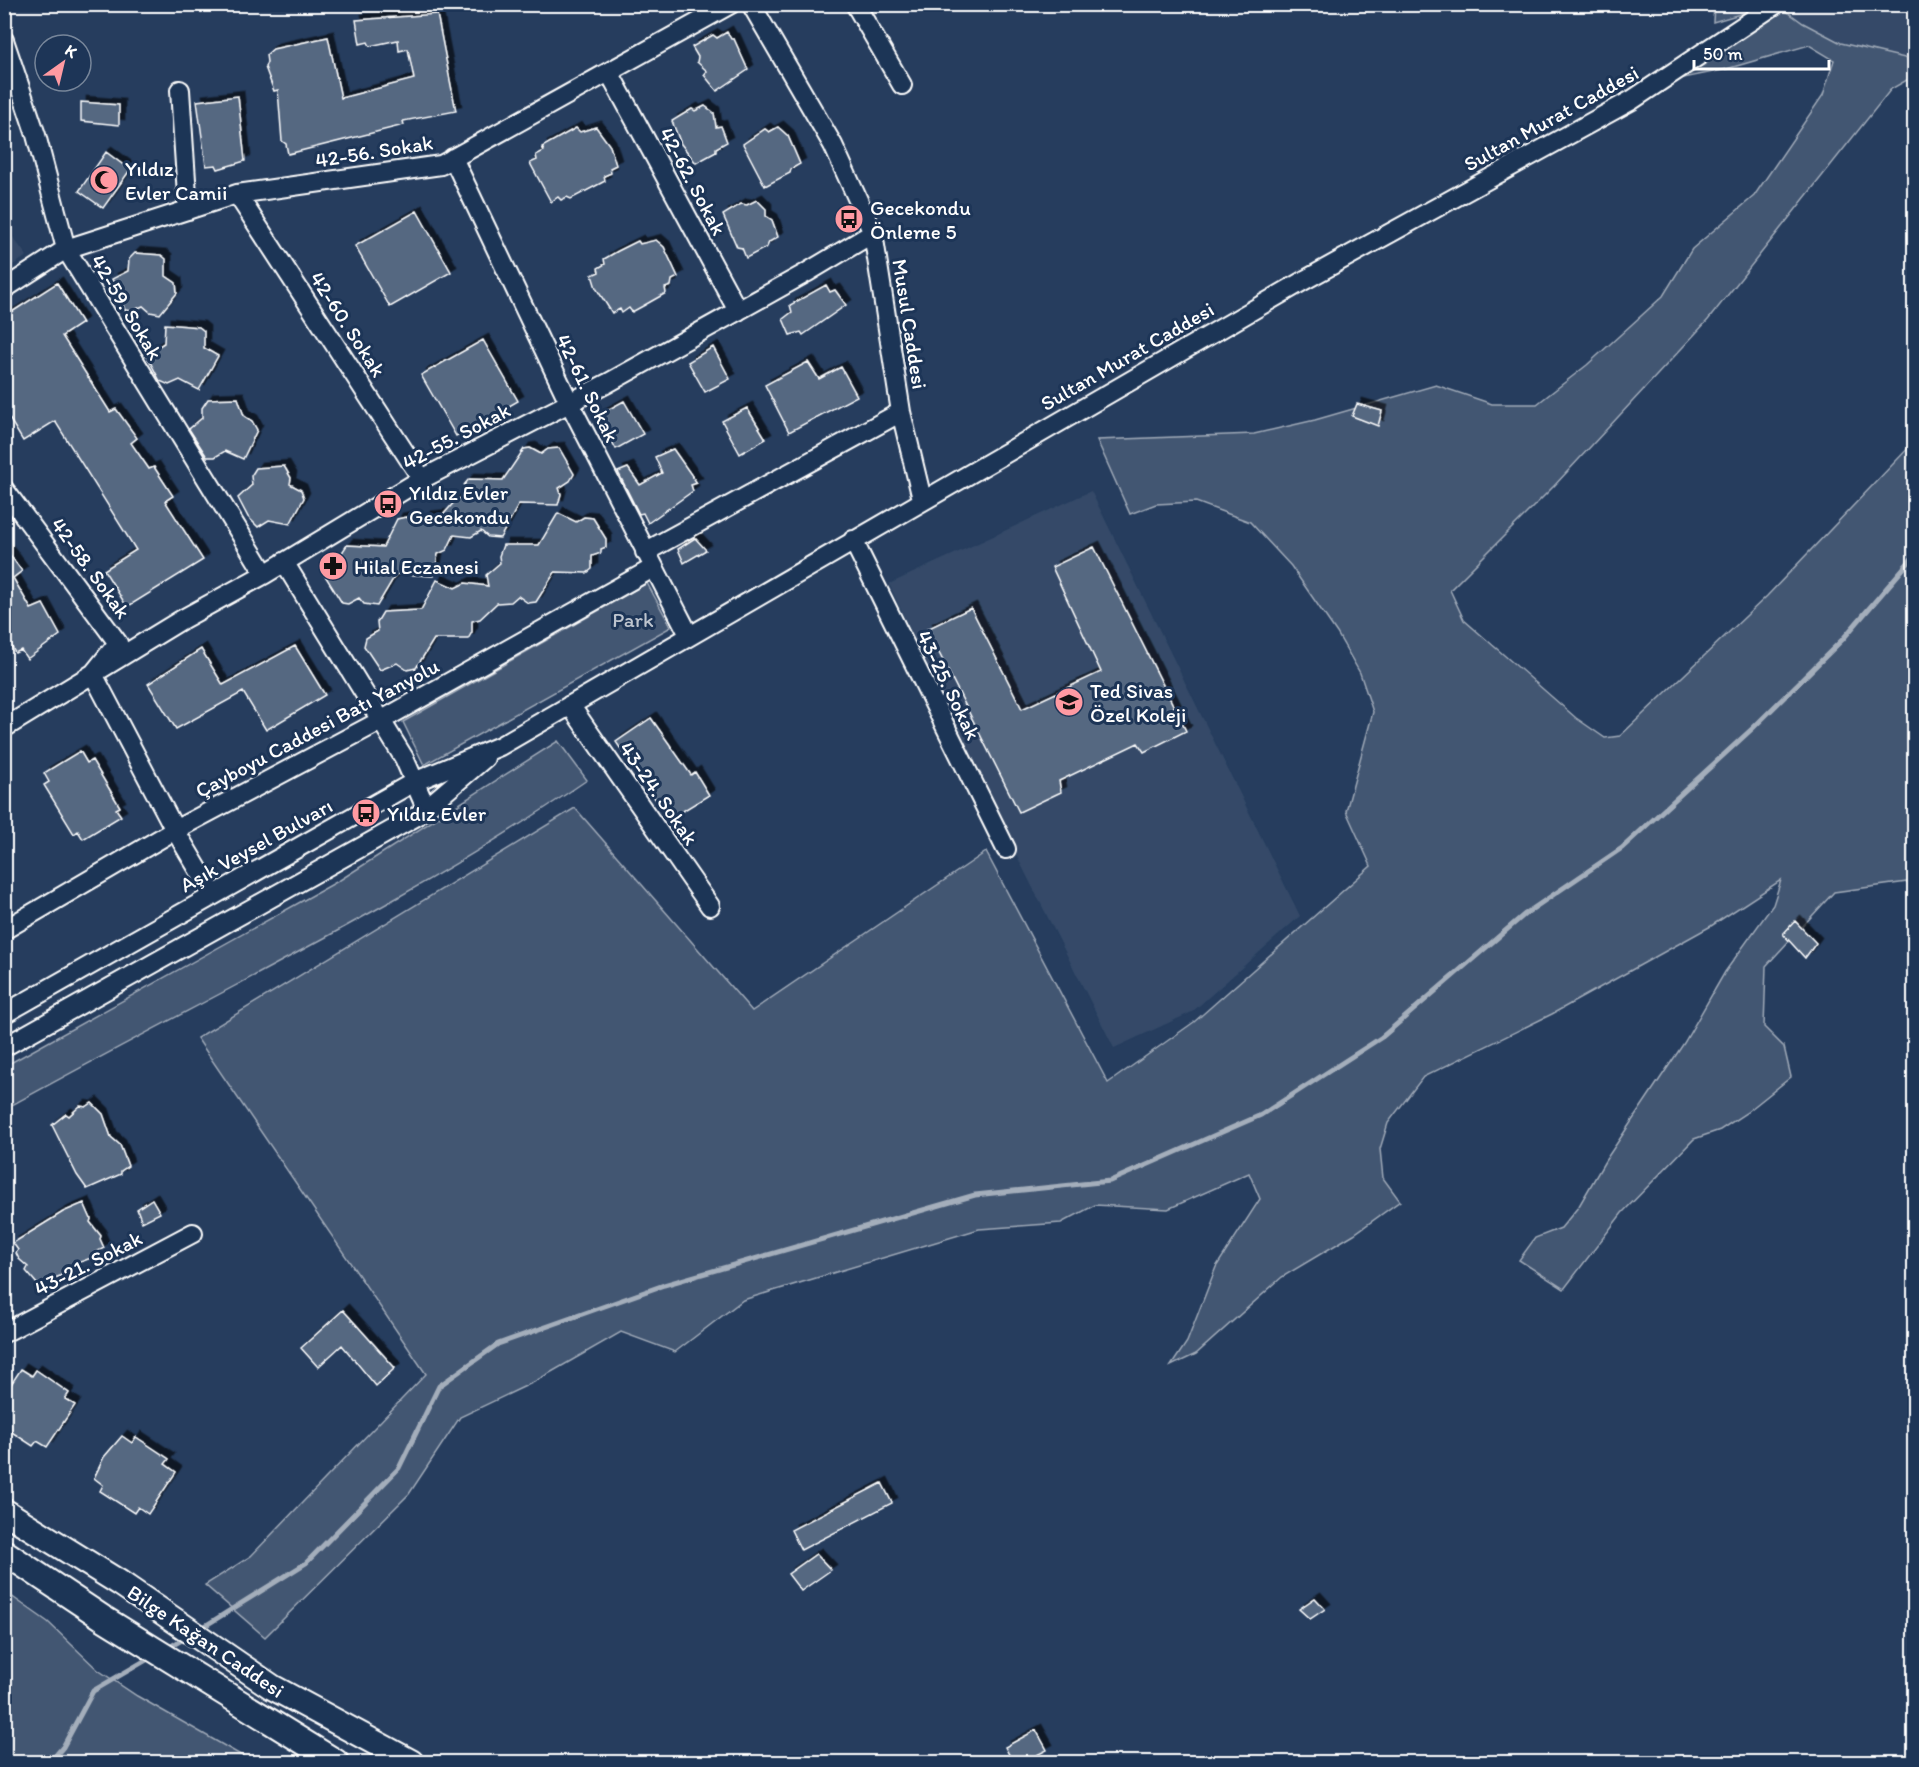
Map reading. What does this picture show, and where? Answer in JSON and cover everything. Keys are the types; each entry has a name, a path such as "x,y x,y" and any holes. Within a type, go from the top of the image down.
{"main road":[{"name":"Bilge Kağan Caddesi","path":"4,1511 120,1583 272,1687 411,1762"},
{"name":"Bilge Kağan Caddesi","path":"4,1552 103,1618 336,1762"}],"street":[{"name":"42-56. Sokak","path":"4,289 66,249 237,194 441,165 731,4"},
{"name":"Musul Caddesi","path":"751,4 833,145 873,233 901,412 922,499"},
{"path":"855,4 902,85"},
{"name":"Sultan Murat Caddesi","path":"500,746 922,499 1283,293 1632,100 1776,4"},
{"name":"42-59. Sokak","path":"4,40 36,135 66,249 264,574"},
{"name":"42-62. Sokak","path":"609,72 738,311"},
{"path":"180,90 188,210"},
{"name":"42-61. Sokak","path":"453,158 569,402 649,560 690,635"},
{"name":"42-60. Sokak","path":"237,194 422,479"},
{"name":"42-55. Sokak","path":"4,728 181,620 264,574 422,479 738,311 873,233"},
{"name":"Çayboyu Caddesi Batı Yanyolu","path":"4,930 175,830 382,720 901,412"},
{"name":"42-58. Sokak","path":"4,489 118,643 93,674"},
{"name":"43-25. Sokak","path":"853,540 1006,849"},
{"path":"284,562 404,758 426,808"},
{"path":"93,674 175,830 213,894"},
{"name":"43-24. Sokak","path":"570,705 710,906"},
{"path":"4,1047 407,822 500,746"},
{"name":"Aşık Veysel Bulvarı","path":"4,1014 414,782 500,746"},
{"name":"43-21. Sokak","path":"4,1333 193,1233"}],"shaded area":[{"path":"1778,5 1914,5 1914,58 1909,59 1841,43 1803,23"},
{"path":"5,227 27,256 5,270"},
{"name":"Ted Sivas Özel Koleji","path":"1091,491 1300,916 1192,1012 1114,1048 999,821 889,584"}],"green space":[{"path":"1714,5 1771,5 1713,22"},
{"path":"1778,5 1803,23 1841,43 1909,59 1914,58 1914,76 1891,89 1708,320 1554,486 1450,590 1464,620 1576,718 1605,738 1620,736 1767,596 1914,442 1914,881 1834,892 1766,966 1764,1027 1784,1047 1791,1077 1746,1113 1720,1130 1694,1139 1622,1213 1564,1289 1519,1260 1535,1238 1561,1228 1579,1206 1605,1161 1684,1043 1725,972 1773,905 1781,880 1711,926 1552,1014 1423,1077 1388,1123 1380,1149 1383,1178 1400,1201 1354,1234 1282,1277 1196,1354 1171,1366 1187,1342 1216,1267 1260,1199 1249,1173 1168,1209 1095,1205 1061,1223 979,1229 743,1300 675,1352 621,1332 534,1382 460,1417 409,1494 265,1637 205,1585 251,1556 426,1374 197,1038 575,808 752,1011 986,852 1108,1083 1194,1022 1371,866 1346,811 1373,712 1360,673 1337,633 1291,566 1250,522 1196,502 1156,504 1130,514 1097,440 1254,434 1315,420 1436,385 1492,404 1537,404 1587,365 1663,296 1692,249 1754,196 1823,95 1834,60 1809,45 1723,70 1649,85"},
{"name":"Park","path":"647,583 671,627 424,765 403,722"},
{"path":"558,741 587,780 517,826 374,911 5,1109 5,1066 340,880"},
{"path":"4,1591 48,1622 98,1670 137,1696 253,1762 5,1762"}],"building":[{"path":"437,14 456,111 403,121 404,125 288,154 286,144 282,141 278,90 274,91 265,67 266,55 273,49 328,37 341,98 414,79 408,49 399,51 398,40 370,46 368,42 360,44 356,20"},
{"path":"727,32 731,39 734,39 748,70 717,91 704,75 707,71 697,62 698,57 692,47 713,35 717,38"},
{"path":"238,96 245,161 218,169 216,165 206,166 197,101"},
{"path":"81,102 119,105 119,125 81,121"},
{"path":"705,106 714,113 716,127 721,126 727,142 716,148 716,152 696,163 681,144 672,121 692,109 695,111"},
{"path":"596,127 610,146 616,165 610,168 611,173 604,176 605,181 571,199 567,197 561,200 558,197 551,202 530,163 537,160 536,155 544,151 542,147 576,128 580,132"},
{"path":"778,127 788,136 800,164 791,169 790,173 765,186 743,144 765,129 769,132"},
{"name":"Yıldız Evler Camii","path":"106,152 130,170 103,208 79,191"},
{"path":"757,200 766,209 766,216 772,220 778,237 769,242 767,247 746,258 742,248 737,247 723,215 741,204 747,205"},
{"path":"417,211 451,272 390,307 355,246"},
{"path":"656,240 664,247 678,277 672,280 671,286 665,288 666,293 632,312 629,308 622,313 620,309 612,313 596,288 592,275 599,272 598,268 605,264 604,259 618,251 638,241 640,244"},
{"path":"135,253 161,255 166,259 166,276 176,283 177,293 160,314 150,312 143,306 132,311 125,310 112,279 128,271 129,259"},
{"path":"57,283 82,323 62,336 110,412 116,409 137,438 131,443 149,469 154,467 173,496 165,501 203,560 127,607 104,570 136,550 55,421 23,441 4,410 4,317"},
{"path":"826,285 830,292 835,290 846,305 803,335 801,332 790,335 783,319 792,312 790,305"},
{"path":"165,324 199,327 204,331 204,348 218,356 199,390 180,380 169,385 160,381 148,358 149,352 164,343"},
{"path":"483,340 518,401 456,436 421,375"},
{"path":"713,347 730,379 705,392 688,362"},
{"path":"808,362 819,379 841,367 857,396 789,432 765,385"},
{"path":"238,398 244,416 252,421 257,430 243,459 225,451 215,457 207,457 189,429 202,418 202,408 208,399"},
{"path":"624,401 643,434 616,449 598,415"},
{"path":"1357,404 1382,411 1378,426 1352,416"},
{"path":"747,408 766,439 740,454 722,421"},
{"path":"530,448 541,454 548,449 559,448 574,474 570,481 559,488 561,494 558,505 519,504 500,538 488,537 481,531 471,537 454,535 447,550 438,554 434,576 396,574 377,606 364,604 359,598 348,604 342,603 324,574 340,563 341,554 347,545 383,547 397,519 406,517 418,523 425,517 443,515 456,500 464,497 464,485 469,479 503,480 524,449"},
{"path":"673,449 697,483 691,485 693,491 648,523 643,513 639,514 618,472 628,468 640,485 662,473 655,457"},
{"path":"284,466 291,478 290,484 301,490 304,498 290,524 269,520 258,527 248,517 238,498 252,485 251,476 256,468"},
{"path":"558,513 576,522 584,517 593,518 606,539 606,547 601,549 601,553 592,556 592,569 587,573 555,572 536,602 528,603 518,596 511,602 497,603 480,619 472,621 472,632 468,639 434,639 416,668 407,670 397,663 380,670 364,646 366,638 378,631 377,622 383,612 421,610 437,580 455,588 465,583 488,586 486,575 500,563 499,556 503,545 539,545"},
{"path":"695,538 706,550 684,563 678,549"},
{"path":"4,547 22,571 13,578 31,609 43,604 60,635 27,659 21,650 15,653 4,632"},
{"path":"1094,547 1186,731 1144,752 1138,743 1059,781 1061,792 1019,812 927,629 971,608 1022,709 1101,672 1052,567"},
{"path":"295,646 325,695 266,730 243,692 176,729 148,684 201,649 223,685"},
{"path":"651,718 691,775 695,772 709,795 673,817 662,800 658,803 616,742"},
{"path":"80,751 87,763 92,760 120,807 116,809 121,816 83,839 78,831 74,834 44,785 49,782 44,773"},
{"path":"1795,921 1816,943 1805,958 1783,934"},
{"path":"92,1103 103,1114 111,1137 120,1145 128,1166 121,1171 121,1174 87,1189 77,1175 52,1125 66,1114 69,1116 80,1106 86,1107"},
{"path":"152,1199 160,1213 142,1222 137,1209"},
{"path":"84,1203 91,1219 90,1222 101,1236 104,1248 91,1255 91,1258 70,1266 60,1276 38,1285 26,1271 28,1267 19,1259 16,1253 18,1250 13,1243 63,1212"},
{"path":"343,1310 395,1368 376,1386 342,1345 318,1367 301,1348"},
{"path":"21,1369 32,1376 36,1370 69,1393 65,1399 75,1405 47,1447 37,1441 33,1446 4,1427 4,1395"},
{"path":"122,1436 132,1443 136,1437 169,1459 165,1464 176,1472 148,1514 138,1507 134,1513 100,1491 103,1485 94,1478 104,1457"},
{"path":"882,1483 892,1503 801,1550 791,1530"},
{"path":"816,1554 831,1570 801,1591 788,1574"},
{"path":"1315,1598 1325,1609 1310,1619 1299,1609"},
{"path":"1036,1730 1047,1750 1023,1762 1013,1762 1005,1747"}],"waterway":[{"path":"200,1629 306,1563 399,1468 439,1386 498,1344 664,1285 975,1195 1110,1181 1261,1115 1382,1037 1525,914 1622,848 1753,728 1842,640 1914,556"},
{"path":"166,1649 187,1637"},
{"path":"50,1762 63,1747 93,1691 153,1656"}],"place":[{"name":"Yıldız Evler Camii","path":"104,180"},
{"name":"Gecekondu Önleme 5","path":"849,219"},
{"name":"Yıldız Evler Gecekondu","path":"388,504"},
{"name":"Hilal Eczanesi","path":"333,566"},
{"name":"Ted Sivas Özel Koleji","path":"1069,702"},
{"name":"Yıldız Evler","path":"366,813"}]}
